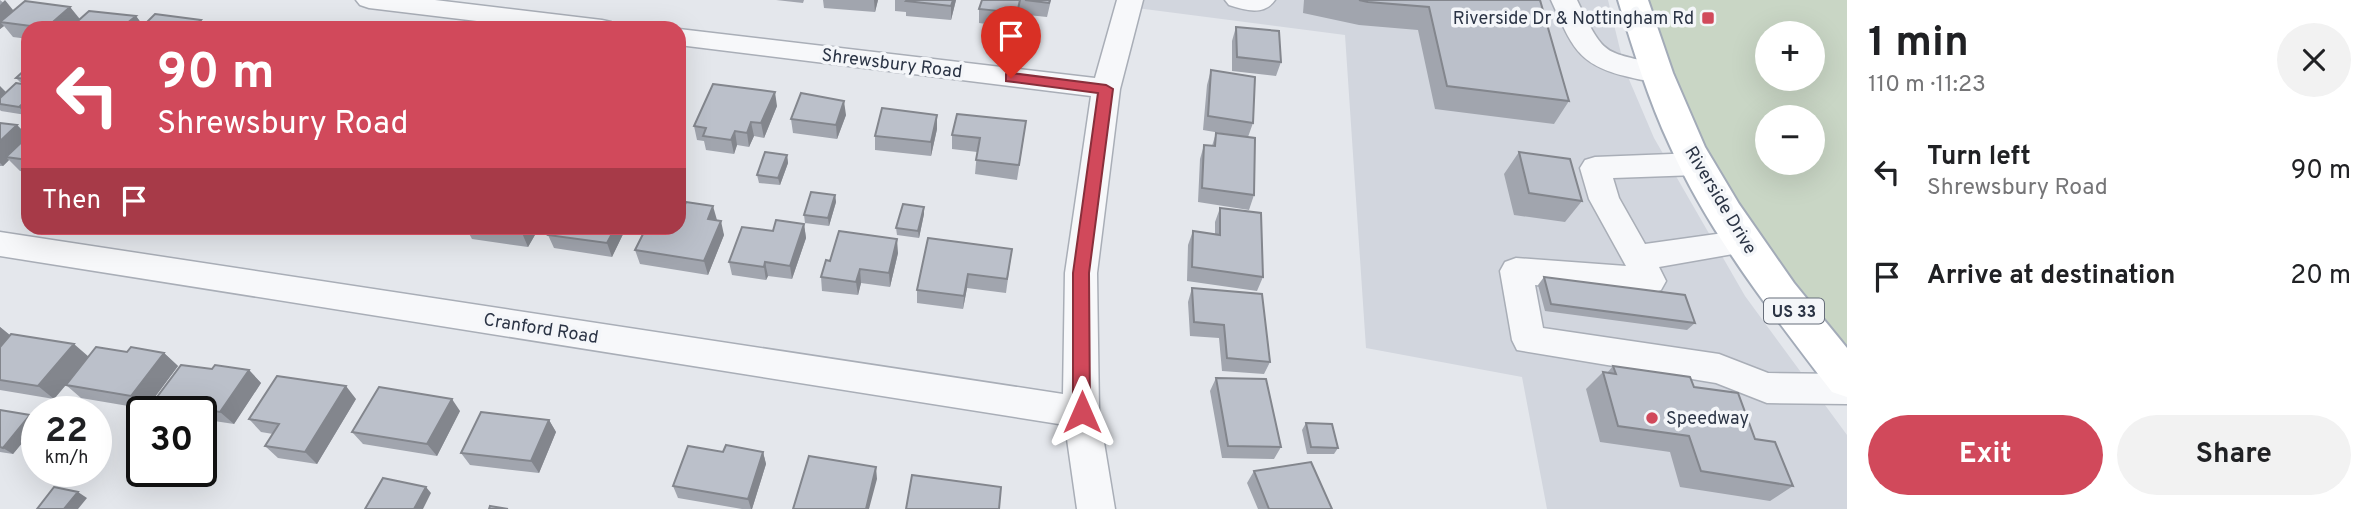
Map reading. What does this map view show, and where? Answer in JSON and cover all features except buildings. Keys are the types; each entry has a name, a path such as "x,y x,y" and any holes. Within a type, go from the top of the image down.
{"main road":[{"name":"Riverside Drive","path":"1633,0 1657,73 1697,164 1780,293 1847,379"}],"street":[{"path":"369,0 543,21"},
{"path":"1096,509 1082,412 1081,273 1106,89 1130,0"},
{"path":"1238,0 1262,0"},
{"path":"1564,0 1593,56 1612,66 1657,73"},
{"name":"Shrewsbury Road","path":"686,38 1106,89"},
{"path":"1697,164 1595,167 1604,199 1650,281 1516,271 1529,340 1719,369 1767,388 1847,388"},
{"path":"1637,258 1745,242"},
{"name":"Cranford Road","path":"0,244 1082,412"}],"shaded area":[{"path":"1130,0 1608,0 1625,70 1654,138 1745,296 1847,435 1847,509 1547,509 1522,377 1366,348 1345,35 1129,7"}],"green space":[{"path":"1633,0 1847,0 1847,379 1745,242"}],"place":[{"name":"Riverside Dr & Nottingham Rd","path":"1708,18"},
{"name":"Speedway","path":"1652,418"}],"route":[{"path":"1011,78 1106,89 1081,273 1082,412"}]}
